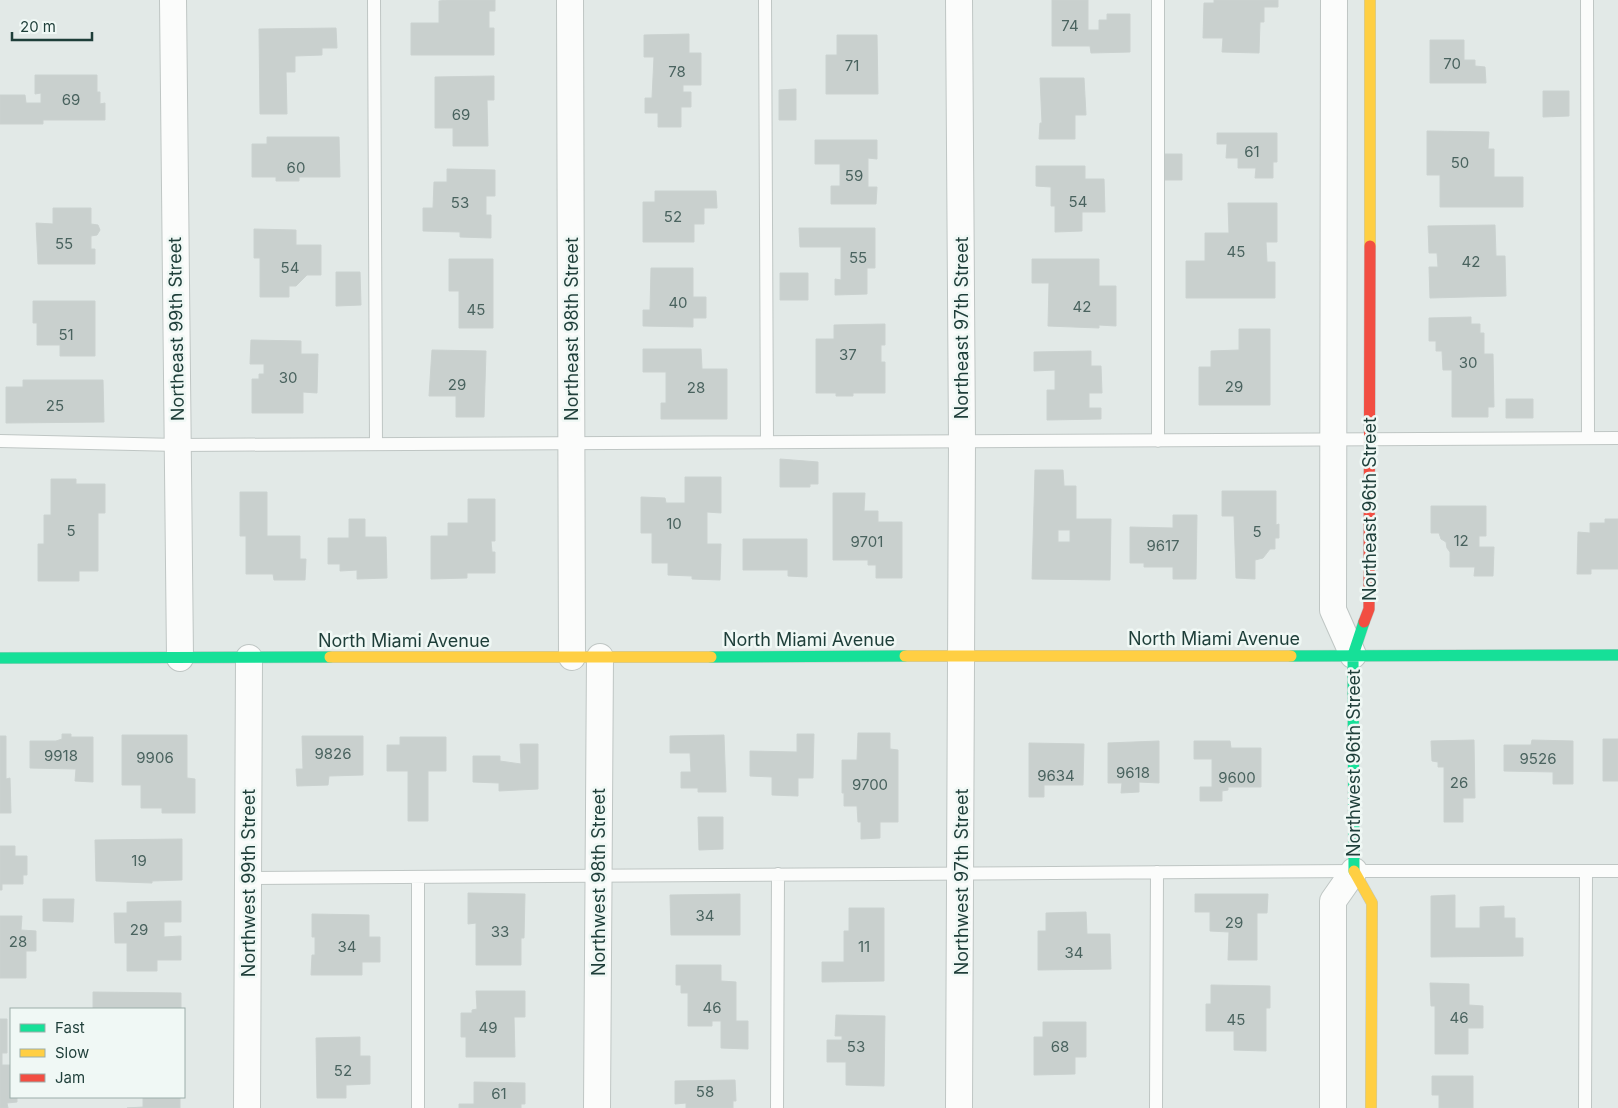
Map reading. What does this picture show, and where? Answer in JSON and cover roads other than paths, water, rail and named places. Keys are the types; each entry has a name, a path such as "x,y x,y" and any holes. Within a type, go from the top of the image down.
{"main road":[{"name":"Northeast 96th Street","path":"1353,656 1369,610 1370,0"},
{"name":"North Miami Avenue","path":"0,658 1618,655"},
{"name":"Northwest 96th Street","path":"1353,656 1354,871 1372,902 1371,1108"}],"street":[{"name":"Northeast 99th Street","path":"173,0 180,658"},
{"name":"Northeast 98th Street","path":"570,0 572,657"},
{"name":"Northeast 97th Street","path":"959,0 962,656"},
{"name":"Northeast 96th Street","path":"1334,0 1332,610 1353,656"},
{"name":"Northwest 97th Street","path":"959,1108 962,656"},
{"name":"Northwest 98th Street","path":"597,1108 600,657"},
{"name":"Northwest 99th Street","path":"247,1108 249,658"},
{"name":"Northwest 96th Street","path":"1332,1108 1333,901 1354,871"}],"lane":[{"path":"374,0 376,444"},
{"path":"765,0 766,442"},
{"path":"1158,0 1158,441"},
{"path":"1587,0 1588,438"},
{"path":"0,441 178,445 1618,438"},
{"path":"1585,1108 1586,871"},
{"path":"248,878 1618,871"},
{"path":"1156,1108 1158,872"},
{"path":"777,1108 778,874"},
{"path":"418,877 418,1108"}]}
